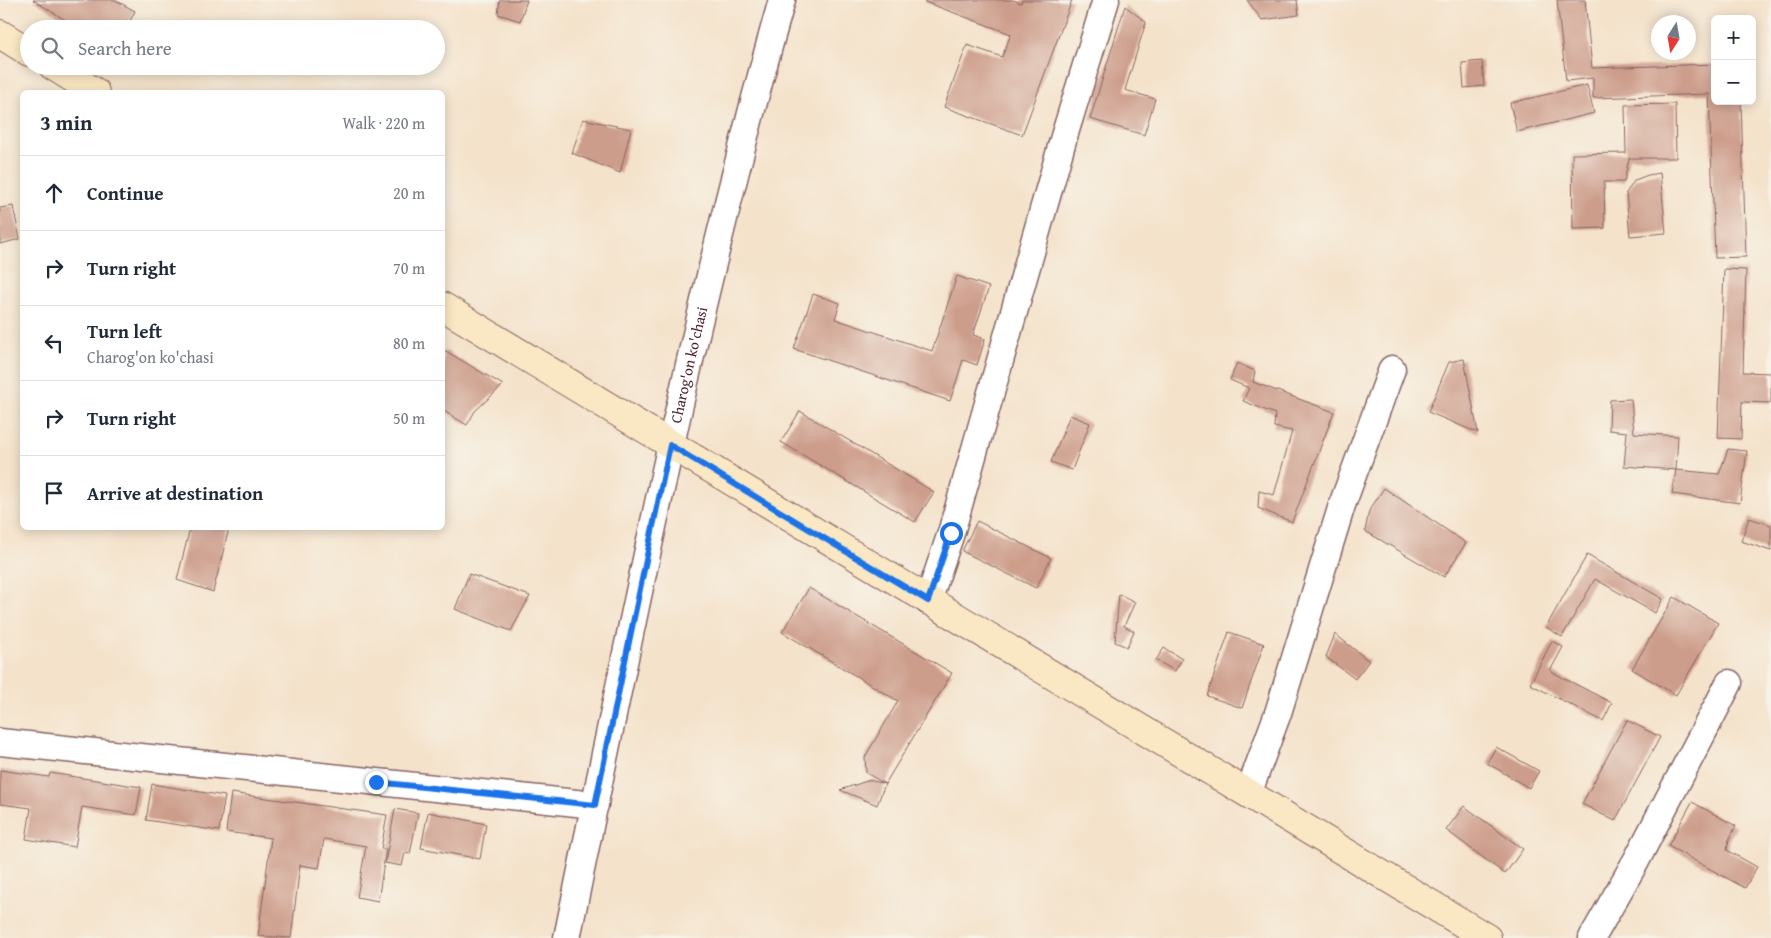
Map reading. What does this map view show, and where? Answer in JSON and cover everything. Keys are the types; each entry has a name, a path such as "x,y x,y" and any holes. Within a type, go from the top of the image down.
{"main road":[{"path":"0,34 20,46"},
{"path":"68,75 92,90"},
{"path":"445,308 1487,938"}],"street":[{"name":"Charog'on ko'chasi","path":"567,938 670,445 759,82 782,0"},
{"path":"928,601 951,533 1061,149 1106,0"},
{"path":"1248,794 1278,713 1342,505 1392,369"},
{"path":"1592,938 1636,861 1729,683"},
{"path":"0,742 595,805"}],"building":[{"path":"33,0 115,0 135,11 130,20 65,20"},
{"path":"500,0 527,0 520,21 498,14"},
{"path":"925,0 1013,0 1021,3 1022,0 1072,0 1022,135 944,107 967,45 1002,57 1011,34 925,2"},
{"path":"1247,0 1297,0 1299,15 1262,20"},
{"path":"1557,0 1585,0 1592,68 1711,64 1711,105 1741,105 1746,257 1715,258 1709,94 1593,98 1593,78 1566,81"},
{"path":"1125,6 1146,22 1125,90 1155,99 1144,135 1090,119"},
{"path":"1482,61 1484,86 1464,88 1462,63"},
{"path":"1587,85 1594,113 1517,132 1510,103"},
{"path":"1675,104 1676,158 1629,158 1624,182 1604,182 1605,228 1573,229 1572,154 1626,153 1625,105"},
{"path":"583,119 631,129 620,173 572,153"},
{"path":"1660,173 1666,233 1630,236 1626,193 1635,180"},
{"path":"13,206 20,239 0,244 0,208"},
{"path":"1724,269 1746,270 1743,372 1771,373 1771,403 1742,402 1741,439 1718,438"},
{"path":"957,276 989,287 973,335 985,339 977,365 963,360 950,401 794,349 813,294 840,303 835,319 932,351"},
{"path":"445,351 503,385 475,411 467,425 445,412"},
{"path":"1464,359 1478,433 1428,412 1449,362"},
{"path":"1237,363 1255,371 1253,382 1334,412 1292,522 1258,508 1259,491 1274,495 1292,431 1274,427 1275,414 1243,401 1249,388 1230,380"},
{"path":"1631,399 1634,433 1678,436 1676,470 1624,466 1627,432 1609,430 1610,400"},
{"path":"800,411 934,492 915,522 781,442"},
{"path":"1070,415 1090,423 1072,470 1051,462"},
{"path":"1728,449 1747,451 1740,503 1672,494 1676,470 1719,474"},
{"path":"1384,488 1466,543 1444,577 1365,531 1369,511"},
{"path":"1749,518 1771,525 1771,551 1741,541"},
{"path":"977,521 1051,558 1036,588 962,551"},
{"path":"190,530 228,530 213,592 177,580"},
{"path":"1587,555 1663,599 1655,613 1595,579 1562,637 1546,627"},
{"path":"469,574 530,596 511,631 455,609"},
{"path":"809,588 952,673 885,784 866,773 865,757 898,701 782,632"},
{"path":"1119,594 1135,602 1124,626 1134,631 1127,647 1115,642"},
{"path":"1674,597 1718,623 1676,695 1632,669"},
{"path":"1229,632 1264,644 1242,708 1207,696"},
{"path":"1335,634 1369,661 1355,679 1326,657"},
{"path":"1552,641 1563,647 1550,671 1612,703 1603,721 1530,684"},
{"path":"1164,648 1182,659 1175,671 1156,660"},
{"path":"1627,720 1660,737 1615,821 1582,804"},
{"path":"1496,747 1539,771 1529,788 1487,763"},
{"path":"0,770 49,777 50,773 141,787 136,815 82,807 75,847 26,839 31,808 0,804"},
{"path":"870,780 885,784 877,805 840,790"},
{"path":"152,784 225,796 219,831 146,820"},
{"path":"231,793 387,815 381,849 386,849 378,901 357,897 366,846 324,839 319,868 300,865 291,938 258,936 271,838 226,832"},
{"path":"1692,802 1736,826 1729,840 1727,850 1757,867 1745,888 1668,846"},
{"path":"1464,806 1523,849 1505,874 1446,830"},
{"path":"395,809 418,813 410,854 405,853 402,866 385,863"},
{"path":"428,812 486,824 480,859 421,848"}],"route":[{"path":"376,782 595,805 670,445 928,601 951,533"}]}
